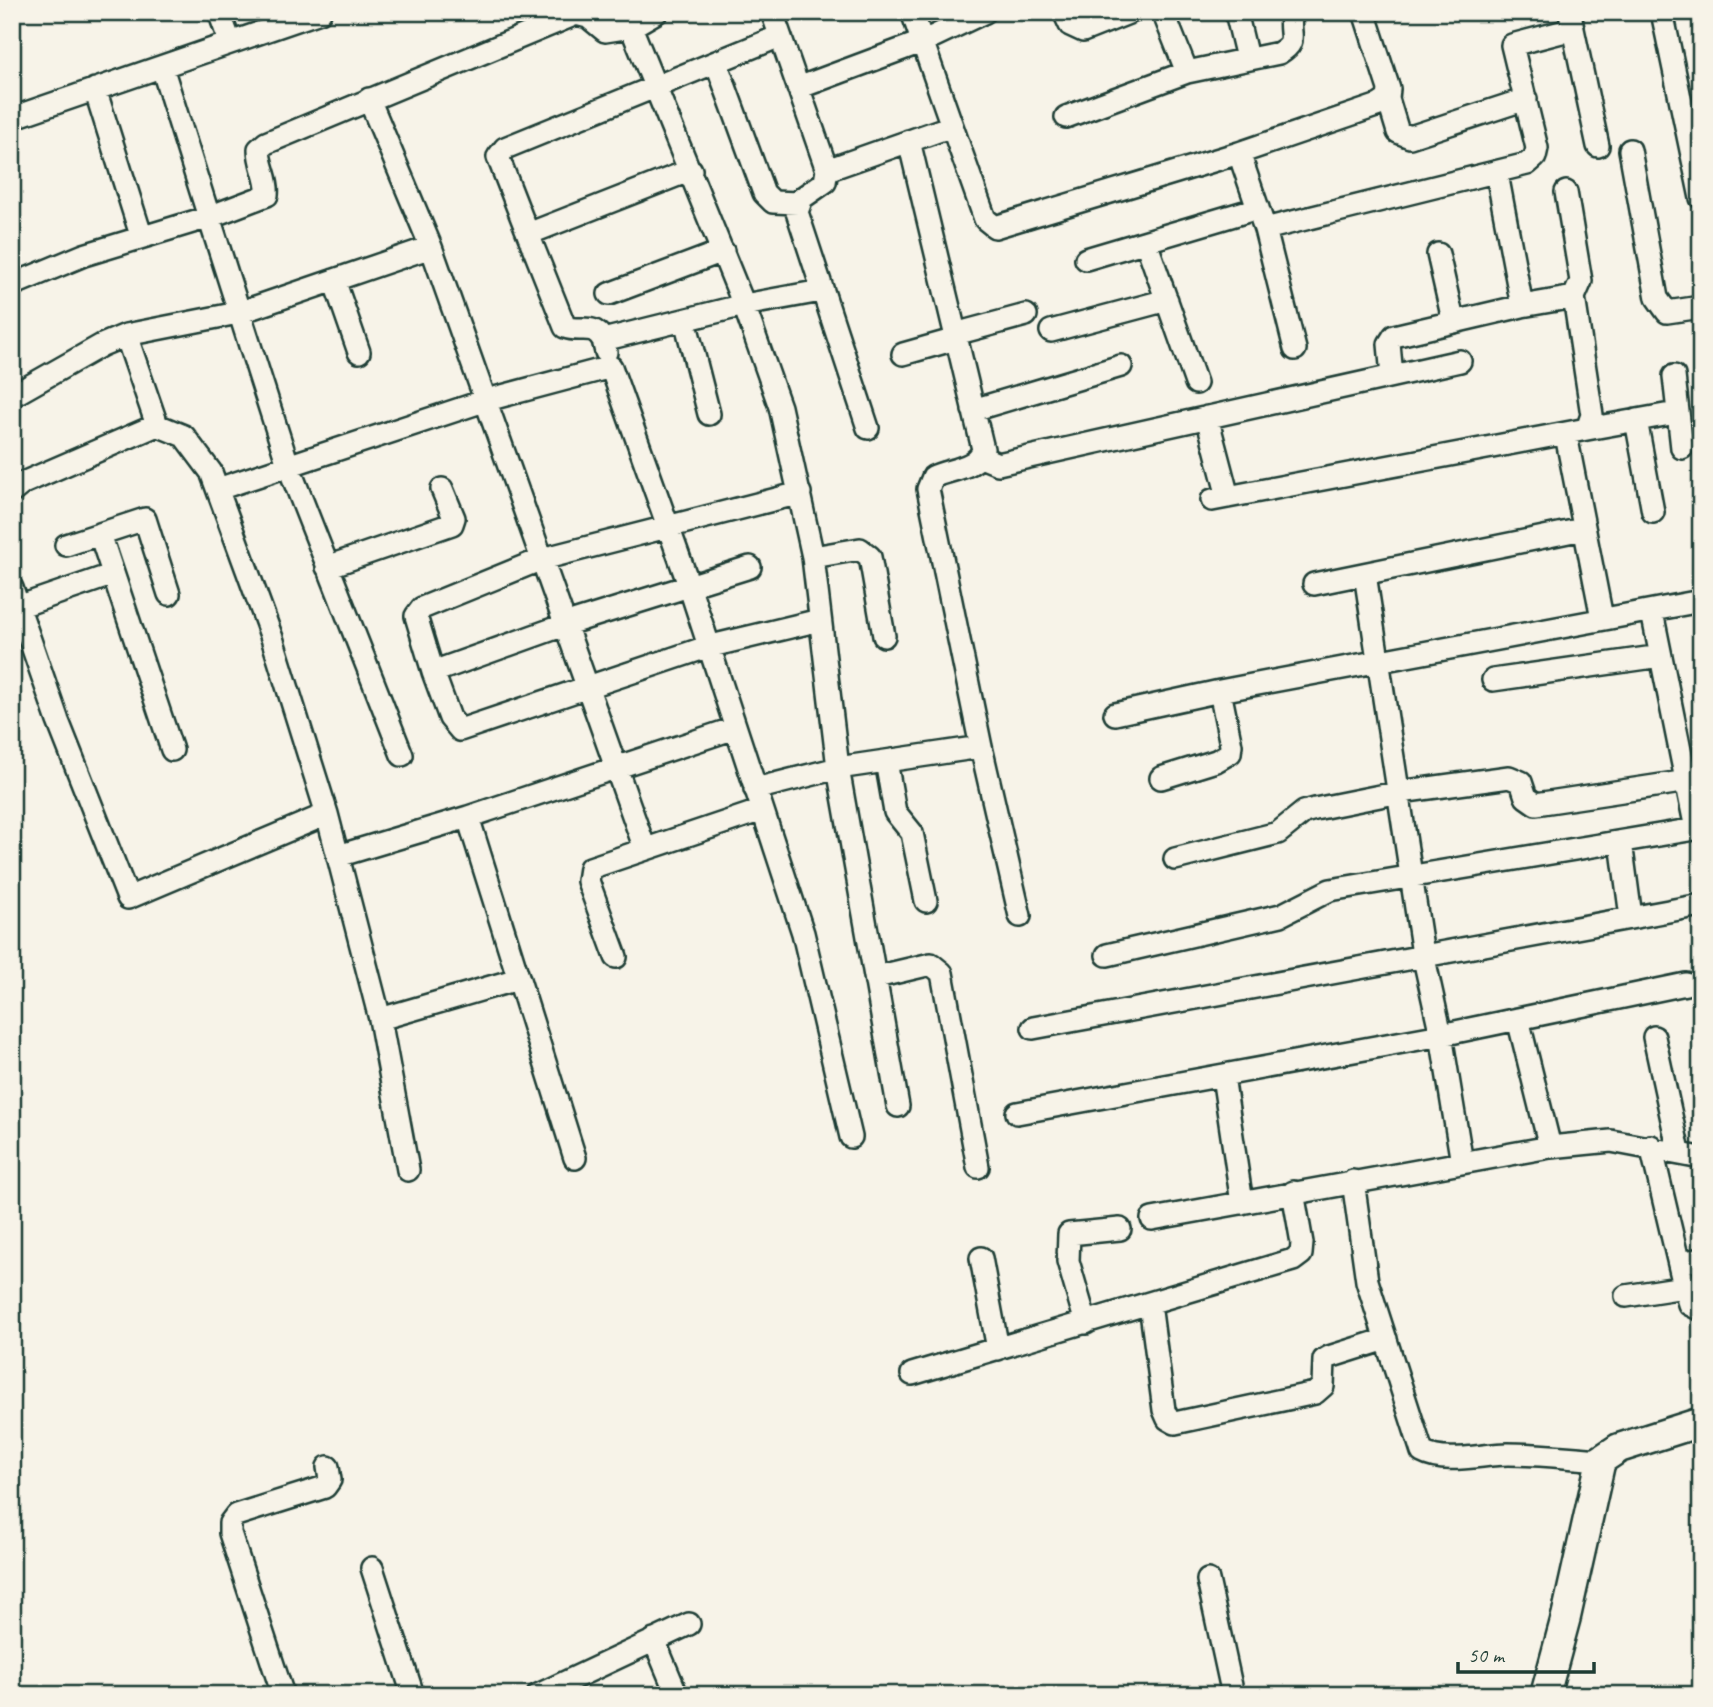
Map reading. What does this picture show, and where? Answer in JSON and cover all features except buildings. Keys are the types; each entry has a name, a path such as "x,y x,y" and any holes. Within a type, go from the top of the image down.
{"street":[{"path":"219,12 230,42"},
{"path":"12,118 320,12"},
{"path":"716,62 764,193 773,202 798,203 825,182 827,170 772,12"},
{"path":"912,12 985,219 995,227 1239,153 1379,105 1388,99"},
{"path":"798,88 924,41 985,12"},
{"path":"1064,12 1070,25 1083,31 1131,12"},
{"path":"1163,12 1187,72"},
{"path":"1236,12 1247,58"},
{"path":"1066,117 1187,72 1279,53 1289,47 1292,39 1291,17 1296,12"},
{"path":"1364,12 1389,89 1388,99 1398,132 1410,137 1526,99"},
{"path":"1662,12 1701,198"},
{"path":"12,285 84,255 141,235 209,217 267,195 268,186 259,160 259,149 266,143 369,99 576,14 589,17 605,31 643,18 656,86 744,306 779,407 800,493 813,557 838,768 898,1106"},
{"path":"1265,229 1497,174 1527,164 1535,158 1537,148 1512,46 1571,21 1598,146"},
{"path":"780,36 505,148 498,157 565,327 575,330 589,327 598,331 603,340 689,585 816,980 851,1138"},
{"path":"162,67 288,465 402,755"},
{"path":"95,89 141,235"},
{"path":"369,99 431,247 645,849"},
{"path":"827,170 952,126"},
{"path":"909,141 983,449 981,457 975,463 933,477 928,489 981,747 1020,916"},
{"path":"1630,150 1657,298 1667,312 1701,307"},
{"path":"1239,153 1265,229 1295,349"},
{"path":"528,234 691,170"},
{"path":"1497,174 1522,306"},
{"path":"1566,192 1581,281 1574,297 1592,415 1587,429"},
{"path":"798,203 797,212 821,291 868,428"},
{"path":"1087,259 1258,208"},
{"path":"1146,242 1196,383"},
{"path":"12,396 102,345 126,335 239,313 431,247"},
{"path":"609,294 723,251"},
{"path":"1438,254 1453,320"},
{"path":"334,280 359,352"},
{"path":"603,340 744,306 821,291"},
{"path":"1392,376 1389,344 1394,336 1453,320 1574,297"},
{"path":"1051,331 1167,300"},
{"path":"903,354 1026,315"},
{"path":"685,320 709,414"},
{"path":"126,335 157,425"},
{"path":"981,457 998,464 1460,361"},
{"path":"973,410 1121,366"},
{"path":"218,489 487,400 611,367"},
{"path":"1674,376 1682,449"},
{"path":"1207,417 1220,498 1676,413"},
{"path":"1636,420 1653,512"},
{"path":"12,492 23,483 157,425 184,436 196,449 218,489 272,638 327,814 380,1019 408,1170"},
{"path":"1566,435 1602,618"},
{"path":"327,567 452,524 454,518 442,489"},
{"path":"800,493 668,529 542,559 417,611 416,616 450,718 460,730 707,647 820,620"},
{"path":"66,545 141,519 147,521 169,594"},
{"path":"1314,584 1583,529"},
{"path":"100,534 111,575 172,750"},
{"path":"813,557 866,551 870,557 884,636"},
{"path":"433,672 567,624 750,567"},
{"path":"1365,574 1413,874 1423,954 1441,1035 1462,1163"},
{"path":"111,575 14,601 128,898 327,814"},
{"path":"1115,714 1220,691 1701,601"},
{"path":"1107,955 1281,915 1330,890 1413,874 1699,829 1652,612"},
{"path":"1493,680 1661,656"},
{"path":"1161,778 1216,761 1230,753 1231,745 1220,691"},
{"path":"338,856 617,769 735,727"},
{"path":"755,789 838,768 981,747"},
{"path":"886,761 895,812 912,833 926,901"},
{"path":"1175,859 1278,833 1304,812 1315,808 1399,792 1509,777 1521,782 1525,797 1536,804 1688,781"},
{"path":"615,957 587,874 597,863 762,810"},
{"path":"468,817 575,1158"},
{"path":"1621,842 1631,918"},
{"path":"1033,1028 1423,954 1701,905"},
{"path":"876,977 931,964 942,973 978,1167"},
{"path":"380,1019 518,979"},
{"path":"1017,1113 1441,1035 1686,984"},
{"path":"1518,1019 1550,1147"},
{"path":"1654,1037 1679,1152"},
{"path":"1223,1076 1242,1203"},
{"path":"1152,1219 1550,1147 1611,1140 1701,1158"},
{"path":"1651,1146 1689,1304 1701,1310"},
{"path":"1353,1181 1367,1281 1422,1452 1432,1457 1511,1454 1601,1460 1619,1448 1701,1422"},
{"path":"912,1374 1293,1260 1301,1254 1302,1243 1293,1192"},
{"path":"1086,1323 1068,1261 1069,1234 1120,1229"},
{"path":"981,1258 998,1349"},
{"path":"1679,1263 1701,1259"},
{"path":"1626,1296 1684,1287"},
{"path":"1150,1304 1164,1410 1168,1419 1175,1423 1315,1393 1323,1386 1324,1360 1386,1339"},
{"path":"1545,1695 1558,1652 1601,1460"},
{"path":"283,1695 230,1533 230,1523 236,1515 325,1487 330,1480 328,1467"},
{"path":"373,1568 413,1695"},
{"path":"1208,1580 1233,1695"},
{"path":"538,1695 689,1624"},
{"path":"654,1640 677,1695"}]}
